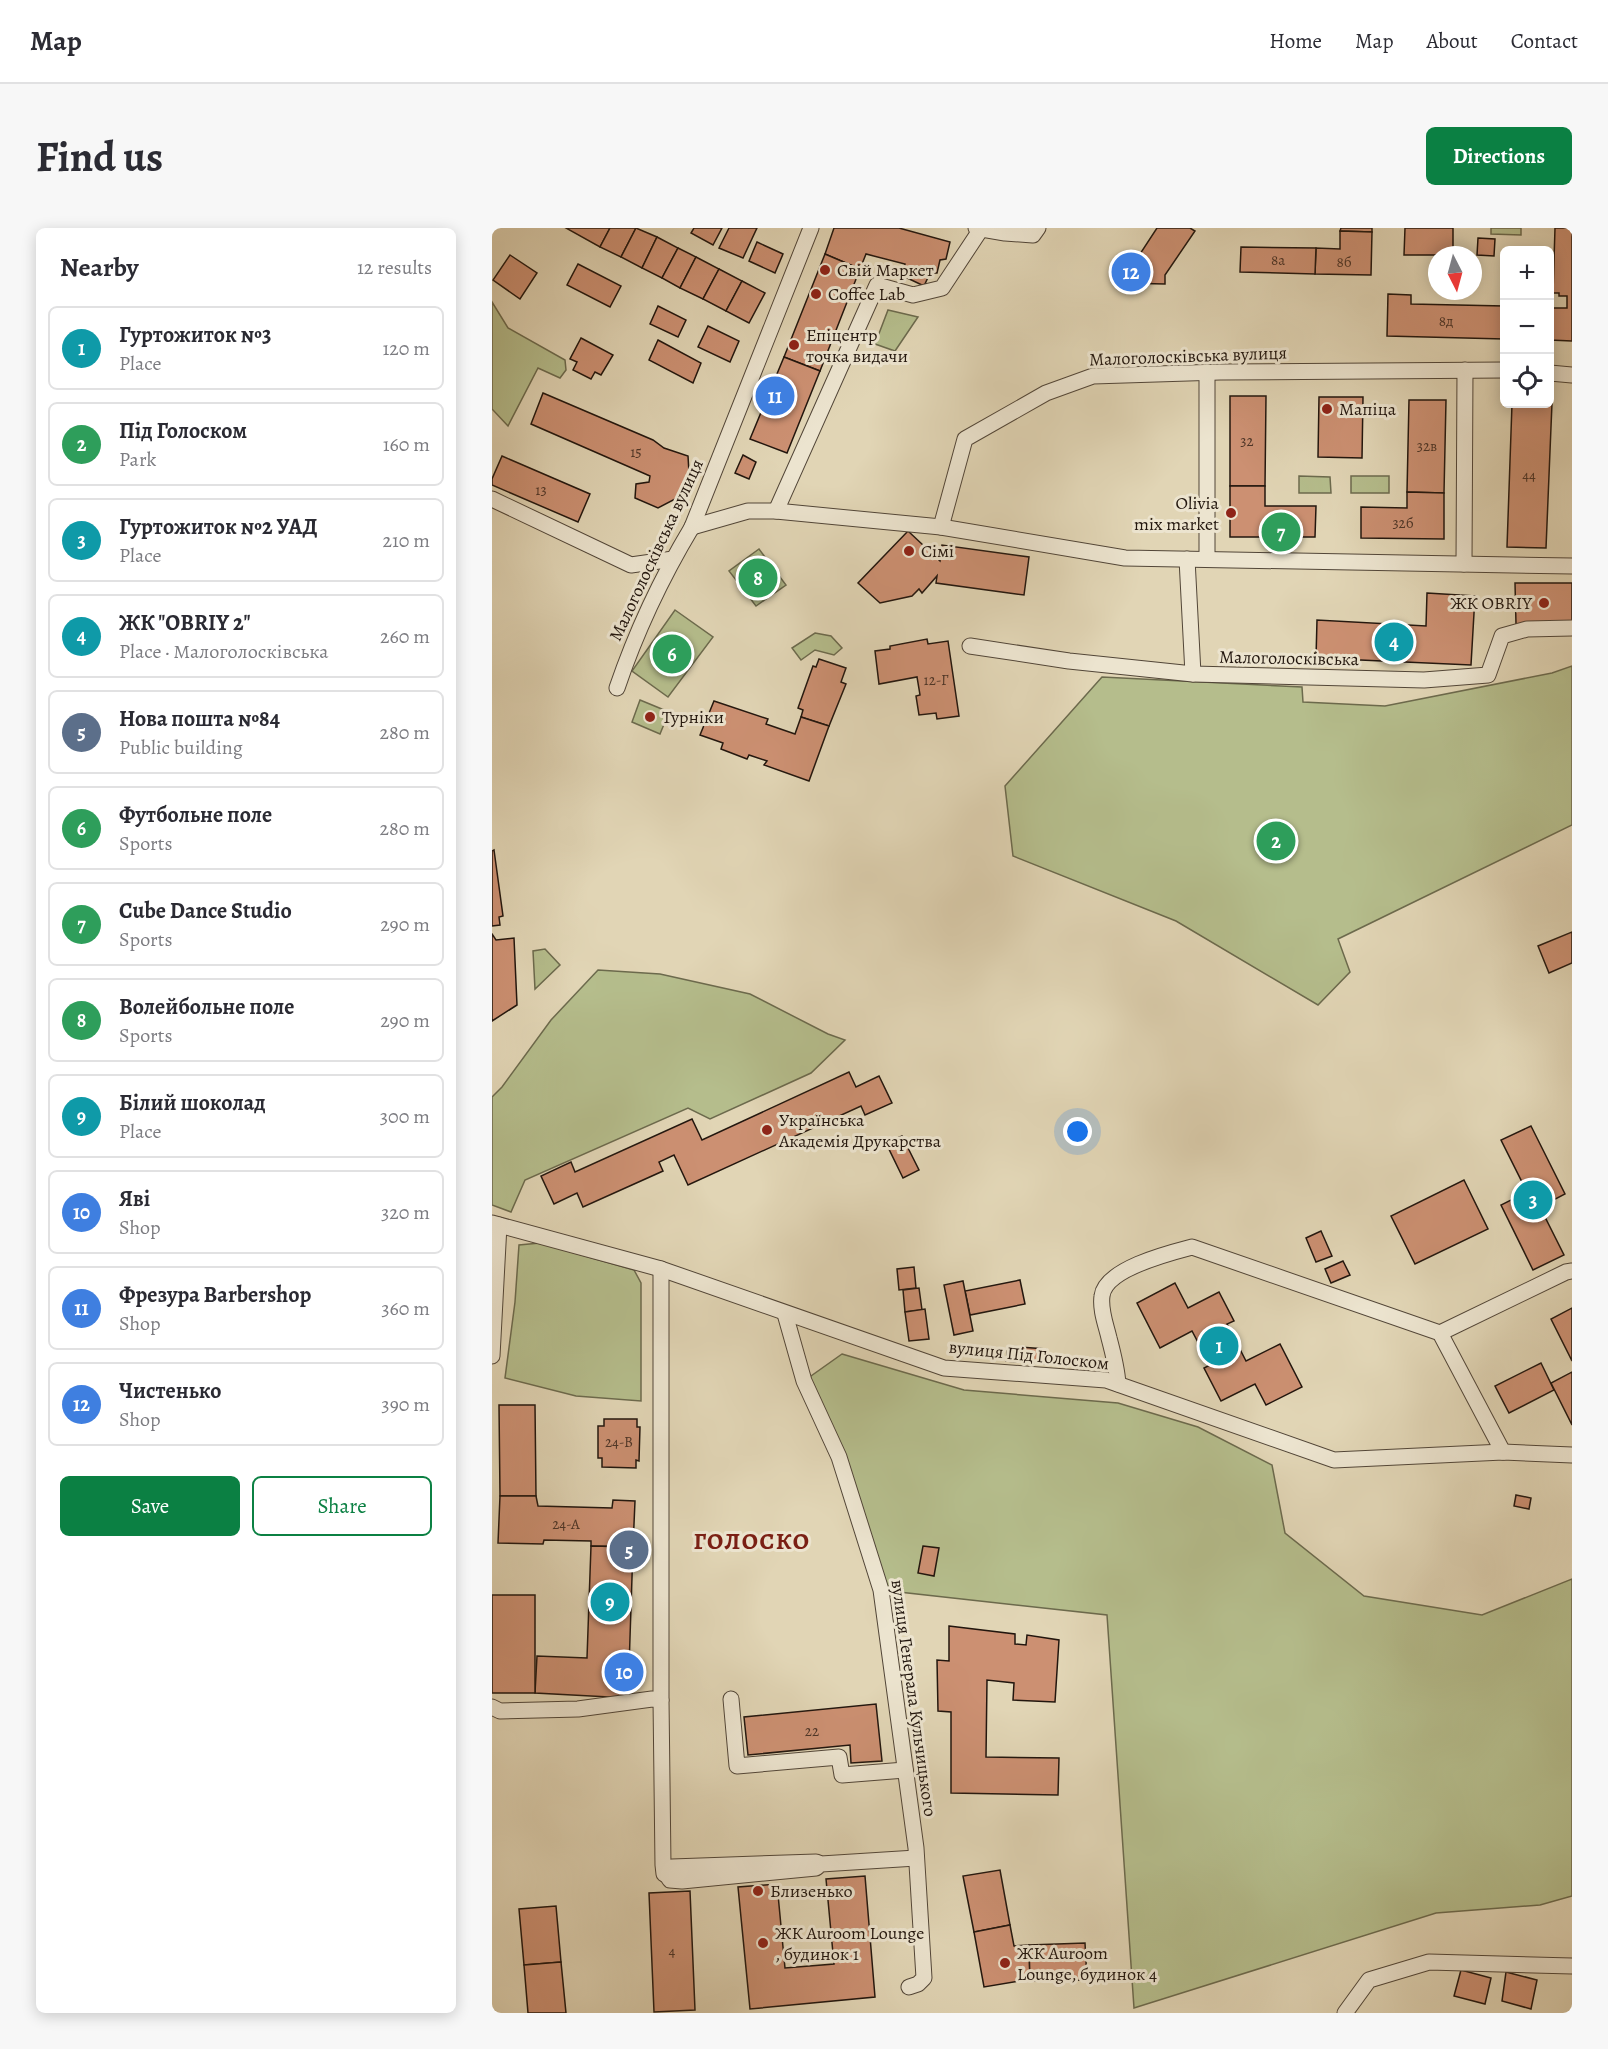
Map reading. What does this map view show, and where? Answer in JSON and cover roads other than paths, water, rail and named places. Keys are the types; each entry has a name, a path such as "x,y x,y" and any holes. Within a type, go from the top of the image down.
{"street":[{"name":"Малоголосківська вулиця","path":"617,688 628,656 673,559 692,527 811,228"},
{"path":"776,511 877,285 913,295 942,288 979,229 1033,235 1038,228"},
{"path":"1464,564 1465,370"},
{"name":"Малоголосківська вулиця","path":"941,527 965,439 1046,393 1093,376 1207,372 1500,370"},
{"path":"1207,372 1207,559"},
{"path":"1554,373 1572,375"},
{"path":"492,500 631,565 673,559"},
{"path":"692,527 748,511 776,511 941,527 1125,558 1572,566"},
{"name":"Малоголосківська","path":"1188,559 1193,674"},
{"name":"Малоголосківська","path":"970,646 1069,661 1193,674 1424,680 1488,675 1502,636 1527,629 1572,628"},
{"path":"492,1356 496,1224"},
{"name":"вулиця Під Голоском","path":"496,1224 661,1269 944,1368 1106,1380 1334,1460 1503,1452 1572,1455"},
{"path":"1118,1384 1102,1304 1103,1290 1108,1281 1152,1257 1192,1247 1440,1333 1503,1452"},
{"path":"661,1269 661,1700 664,1874 672,1867 816,1862 821,1864 916,1858"},
{"path":"1440,1333 1572,1271"},
{"name":"вулиця Генерала Кульчицького","path":"785,1314 804,1381 839,1457 881,1590 916,1858 924,1978 918,1984 909,1987"},
{"path":"492,1707 500,1712 578,1709 652,1699 661,1700"},
{"path":"731,1699 738,1766 839,1757 842,1774 905,1770"},
{"path":"1345,2013 1370,1980 1429,1962 1572,1966"}],"place":[{"name":"Свій Маркет","path":"825,270"},
{"name":"Чистенько","path":"1131,272"},
{"name":"Coffee Lab","path":"816,294"},
{"name":"Епіцентр точка видачи","path":"794,345"},
{"name":"Фрезура Barbershop","path":"775,396"},
{"name":"Мапіца","path":"1327,409"},
{"name":"Olivia mix market","path":"1231,513"},
{"name":"Cube Dance Studio","path":"1281,532"},
{"name":"Сімі","path":"909,551"},
{"name":"Волейбольне поле","path":"758,578"},
{"name":"ЖК OBRIY","path":"1544,603"},
{"name":"ЖК \"OBRIY 2\"","path":"1394,642"},
{"name":"Футбольне поле","path":"672,654"},
{"name":"Турніки","path":"650,717"},
{"name":"Під Голоском","path":"1276,841"},
{"name":"Українська Академія Друкарства","path":"767,1130"},
{"name":"Гуртожиток №2 УАД","path":"1533,1200"},
{"name":"Гуртожиток №3","path":"1219,1346"},
{"name":"Нова пошта №84","path":"629,1550"},
{"name":"Білий шоколад","path":"610,1602"},
{"name":"Яві","path":"624,1672"},
{"name":"Близенько","path":"758,1891"},
{"name":"ЖК Auroom Lounge , будинок 1","path":"763,1943"},
{"name":"ЖК Auroom Lounge, будинок 4","path":"1005,1963"}],"district":[{"name":"ГОЛОСКО","path":"752,1541"}]}
